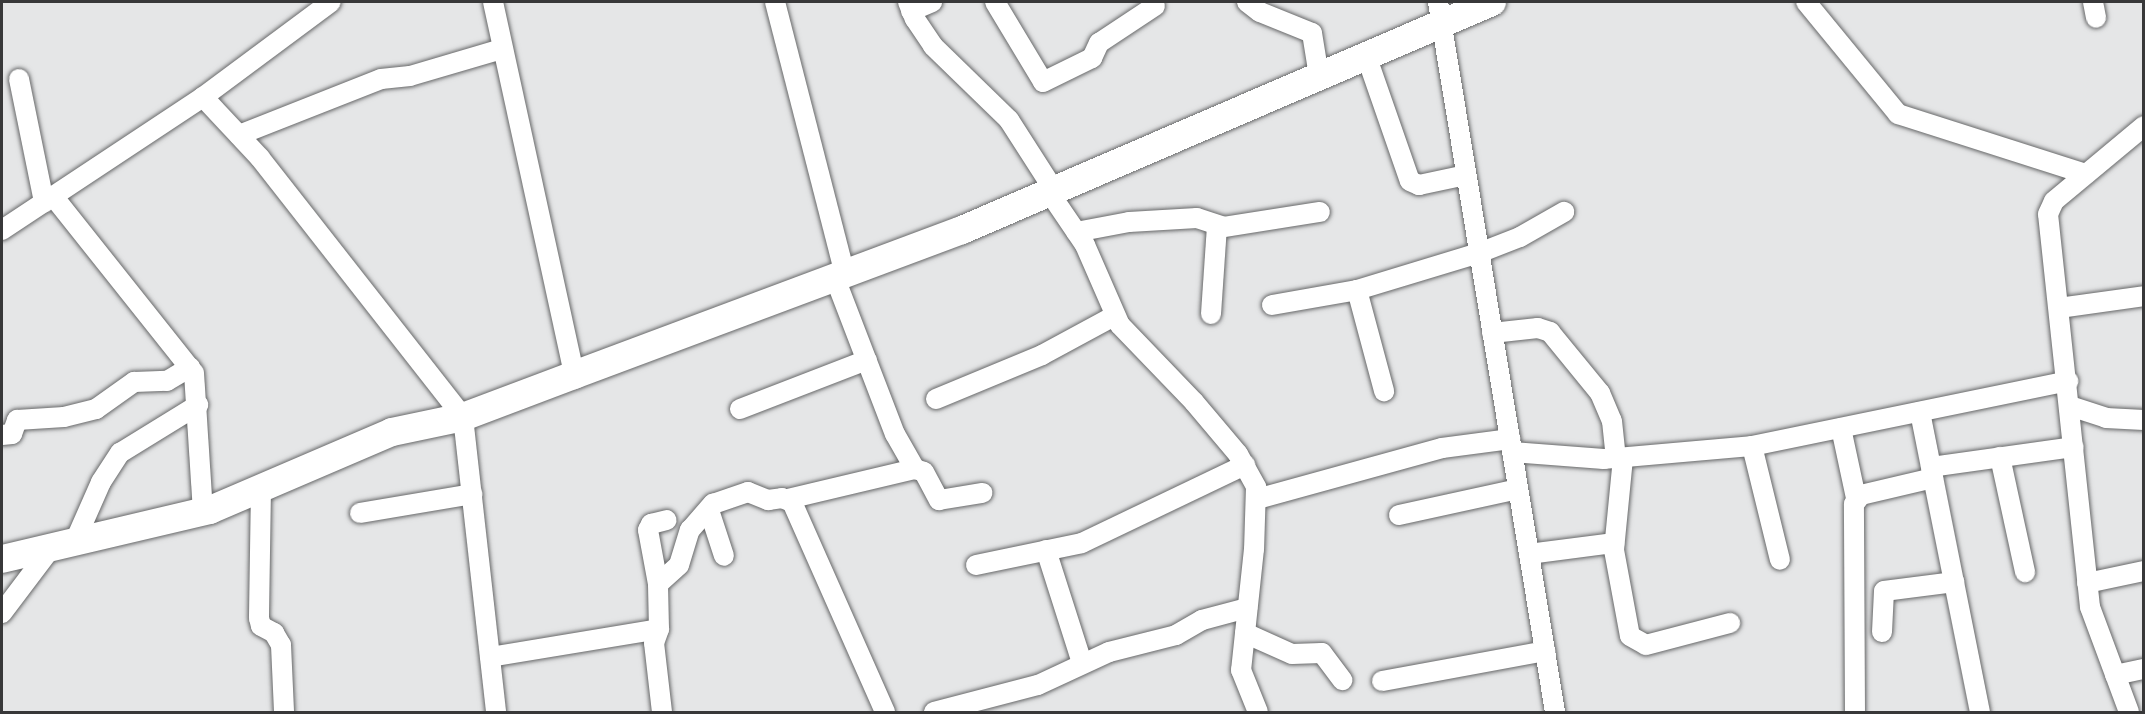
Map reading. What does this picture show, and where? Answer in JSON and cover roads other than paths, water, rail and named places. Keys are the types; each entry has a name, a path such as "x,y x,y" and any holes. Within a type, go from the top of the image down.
{"main road":[{"path":"2,559 203,511 392,432 463,417 840,276 1052,191 1366,55 1439,12 1492,2"}],"street":[{"path":"2,230 203,97 331,2"},
{"path":"493,2 574,375"},
{"path":"775,2 840,276 867,360 895,434 915,469"},
{"path":"995,2 1040,80 1047,82 1092,58 1099,43 1155,6"},
{"path":"1247,2 1260,12 1312,33 1319,76"},
{"path":"1806,2 1898,114 2086,174"},
{"path":"921,4 933,46 1009,120 1076,232 1114,316 1129,337 1194,402 1245,465 1256,487 1257,499 1242,681 1258,712"},
{"path":"1439,12 1555,712"},
{"path":"239,135 381,79 410,76 502,49"},
{"path":"1366,55 1410,181 1419,185 1466,175"},
{"path":"19,79 49,199 190,367 197,381 203,511"},
{"path":"203,97 239,135 463,417 496,712"},
{"path":"2129,712 2090,607 2068,381 2048,214 2054,201 2139,133"},
{"path":"1076,232 1129,222 1197,218 1216,226 1320,212"},
{"path":"1272,305 1357,290 1479,254 1520,237 1564,212"},
{"path":"1211,314 1216,226"},
{"path":"1357,290 1384,391"},
{"path":"2059,308 2144,296"},
{"path":"936,399 1042,354 1114,316"},
{"path":"1492,333 1538,328 1550,332 1600,393 1612,421 1619,458 1614,543 1630,636 1634,641 1646,645 1730,623"},
{"path":"740,409 867,360"},
{"path":"2,435 12,434 17,420 64,417 96,410 134,382 167,381 190,367"},
{"path":"1257,499 1442,448 1511,445 1619,458 1752,446 2068,381"},
{"path":"2,613 64,544 120,453 198,405"},
{"path":"2070,406 2106,418 2144,420"},
{"path":"1920,412 1980,712"},
{"path":"1841,428 1856,498 1852,651 1856,712"},
{"path":"1752,446 1780,560"},
{"path":"1856,498 1932,472 2000,457 2074,447"},
{"path":"2000,457 2025,572"},
{"path":"976,565 1083,543 1245,465"},
{"path":"658,584 679,565 690,530 716,502 748,492 768,500 788,499 915,469 924,472 939,500 982,493"},
{"path":"261,488 260,618 261,626 274,633 281,645 284,712"},
{"path":"1399,515 1518,489"},
{"path":"360,513 472,494"},
{"path":"788,499 885,712"},
{"path":"709,510 724,556"},
{"path":"662,712 654,643 659,629 658,584 648,530 651,524 667,520"},
{"path":"1529,554 1614,543"},
{"path":"1046,550 1082,663"},
{"path":"2087,583 2144,571"},
{"path":"1882,632 1884,591 1954,582"},
{"path":"934,712 1001,705 1082,663 1247,608"},
{"path":"490,657 659,629"},
{"path":"1245,633 1283,651 1322,653 1342,680"},
{"path":"1382,681 1545,651"},
{"path":"2115,675 2144,669"}]}
